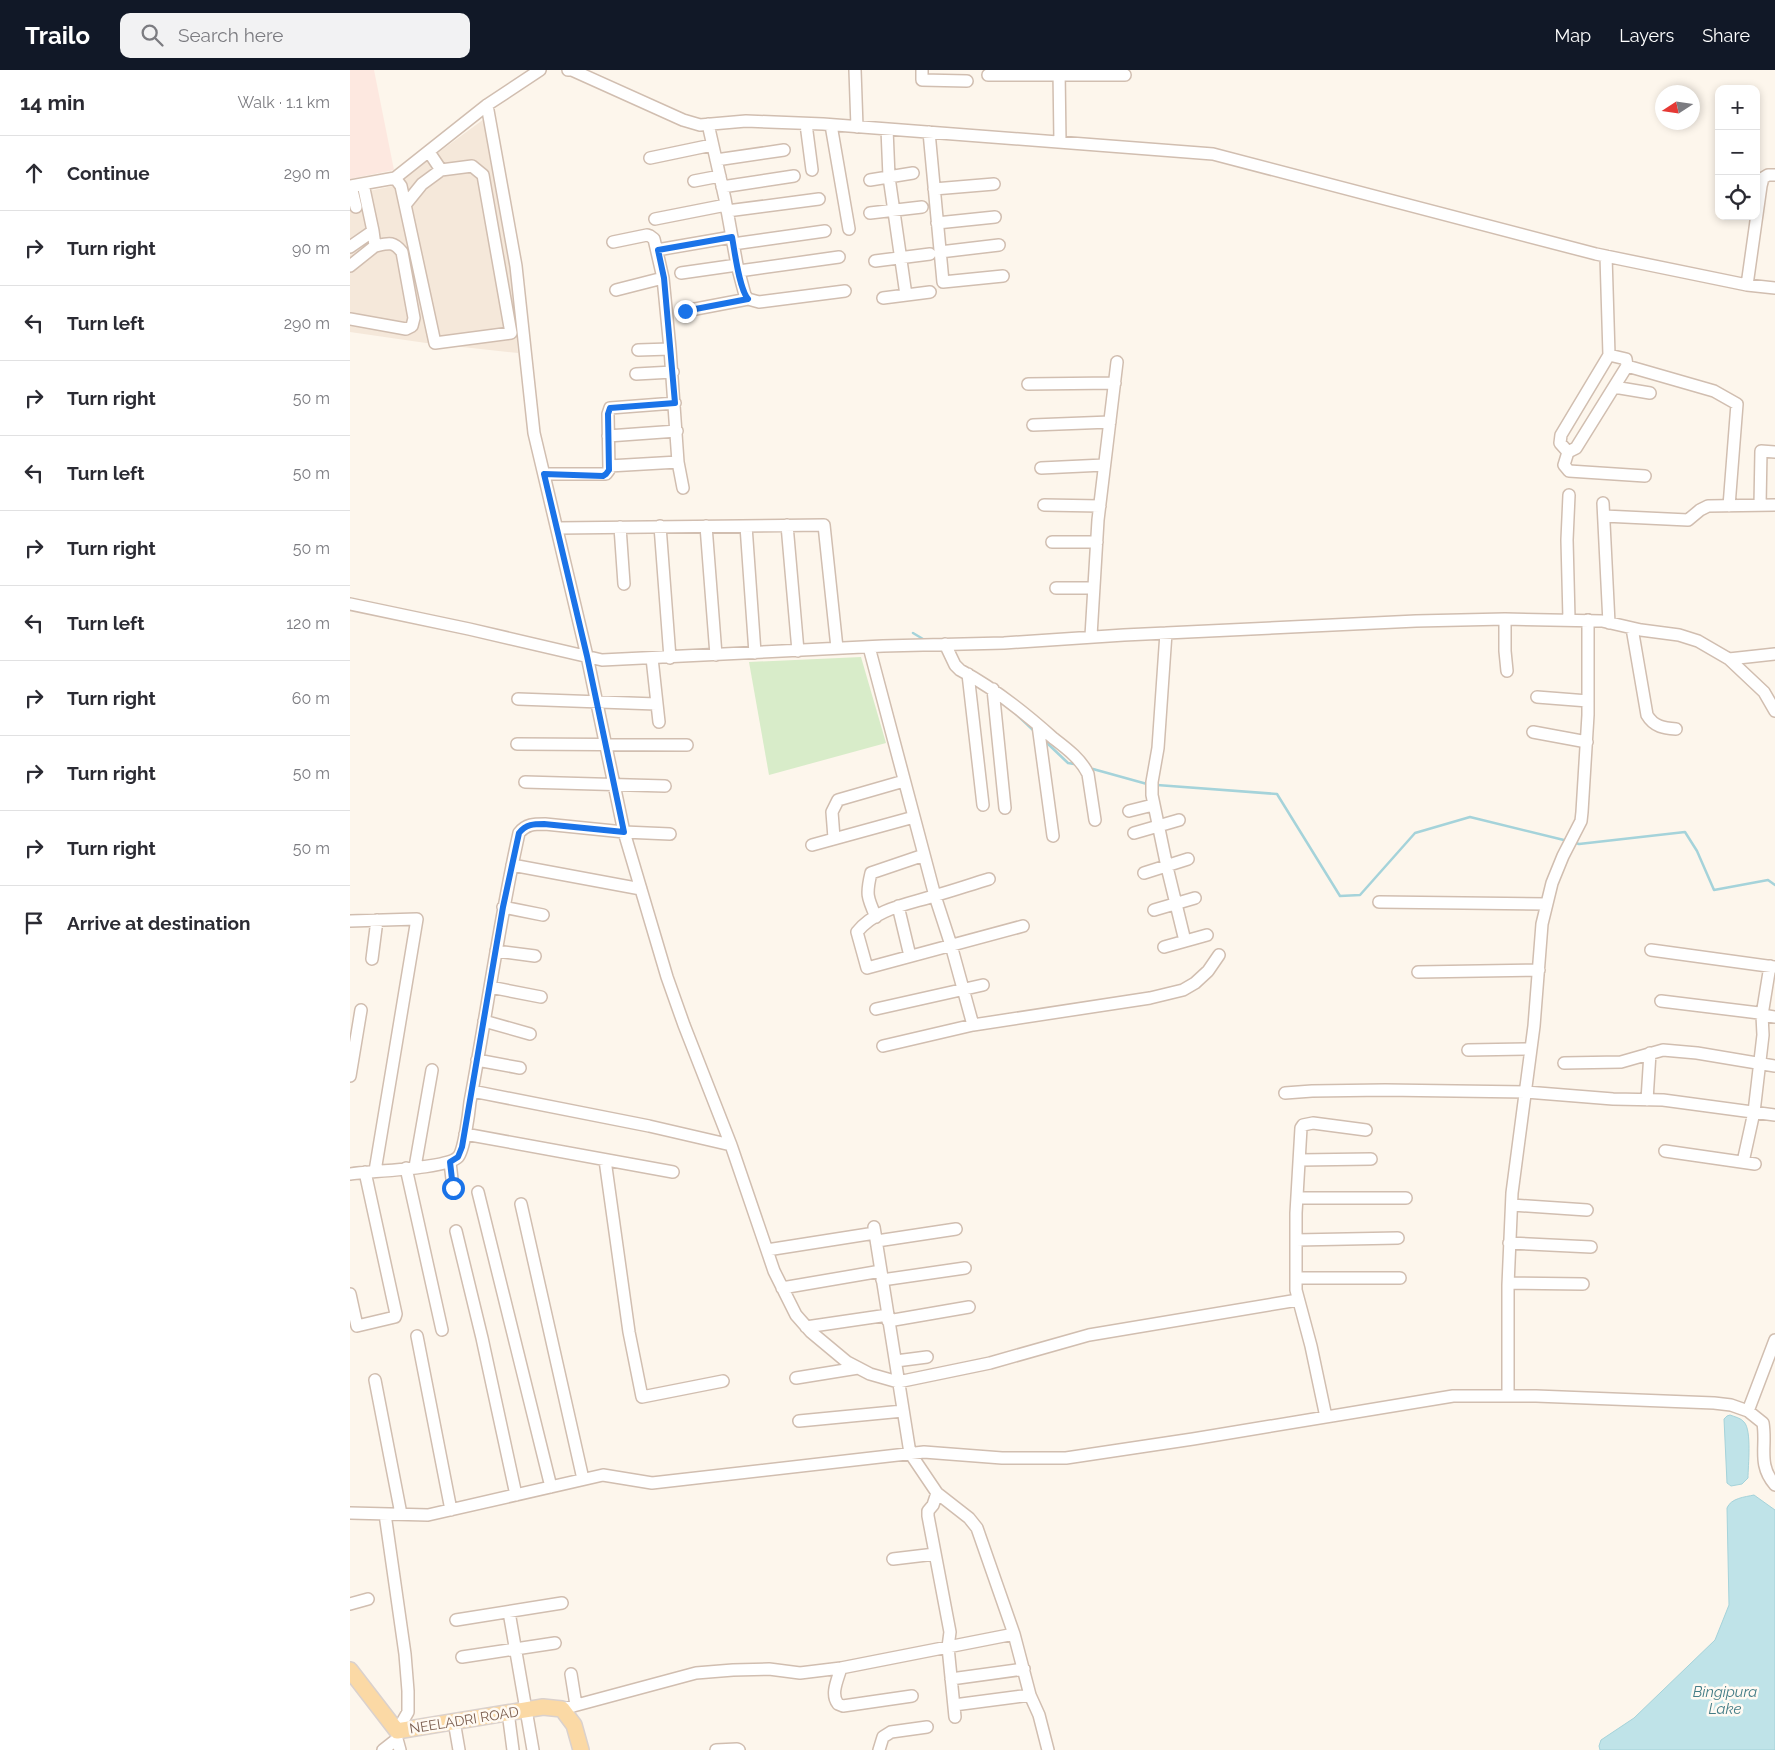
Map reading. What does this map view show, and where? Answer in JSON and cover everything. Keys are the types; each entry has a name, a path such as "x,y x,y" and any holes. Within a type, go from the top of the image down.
{"main road":[{"name":"NEELADRI ROAD","path":"350,1670 398,1740 454,1722 543,1707 569,1707"},
{"path":"569,1707 581,1750"}],"street":[{"path":"375,246 373,231 358,206 351,186 395,178 487,105 540,70"},
{"path":"568,70 572,70 683,120 700,125 746,121 831,125 1213,154 1606,256 1747,285 1775,288"},
{"path":"855,70 857,127"},
{"path":"922,70 922,80 967,81"},
{"path":"988,75 1059,73 1125,75"},
{"path":"1059,73 1060,142"},
{"path":"487,105 516,266 534,433 587,656 624,832 667,976 684,1025 731,1145 774,1271 796,1315 806,1327 835,1353 870,1374 898,1382 990,1363 1089,1336 1298,1300"},
{"path":"708,124 738,268 745,295 748,299"},
{"path":"806,124 812,170"},
{"path":"831,125 849,229"},
{"path":"887,129 889,177 906,295"},
{"path":"929,132 937,223 935,253 944,282 1003,276"},
{"path":"650,158 712,145"},
{"path":"716,160 784,150"},
{"path":"429,152 441,170"},
{"path":"395,178 402,186 435,343 511,333 483,175 472,166 441,170 422,184 406,205"},
{"path":"870,180 913,173"},
{"path":"1747,285 1763,178 1768,175 1775,175"},
{"path":"694,181 721,182 794,176"},
{"path":"358,206 363,184"},
{"path":"934,189 994,184"},
{"path":"655,219 727,208 819,200"},
{"path":"870,213 922,206"},
{"path":"937,223 995,217"},
{"path":"350,247 373,231"},
{"path":"658,250 825,231"},
{"path":"613,242 650,236 654,239 658,250 664,278 673,372 678,462 683,488"},
{"path":"350,266 375,246 389,243 396,245 402,252 414,318 412,326 406,329 350,318"},
{"path":"876,262 999,245"},
{"path":"1568,452 1560,443 1561,435 1609,354 1606,256"},
{"path":"681,273 839,257"},
{"path":"616,290 664,278"},
{"path":"685,311 748,299 759,302 845,291"},
{"path":"884,298 930,292"},
{"path":"638,350 670,349"},
{"path":"1609,354 1626,359 1627,366 1576,448 1568,452 1564,464 1570,471 1645,476"},
{"path":"1090,636 1104,465 1117,362"},
{"path":"1627,366 1714,391 1737,404 1729,506"},
{"path":"636,374 673,372"},
{"path":"1028,384 1115,383"},
{"path":"1614,387 1650,392"},
{"path":"544,474 603,476 608,472 609,466 608,414 610,408 675,403"},
{"path":"1033,425 1110,422"},
{"path":"608,436 677,431"},
{"path":"1760,505 1761,451 1775,452"},
{"path":"609,466 678,462"},
{"path":"1041,468 1104,465"},
{"path":"1569,495 1569,619"},
{"path":"1603,503 1609,623"},
{"path":"1044,505 1100,506"},
{"path":"1604,516 1688,520 1708,506 1775,505"},
{"path":"787,525 798,651"},
{"path":"558,528 824,525 837,648"},
{"path":"660,526 670,658"},
{"path":"706,526 716,655"},
{"path":"746,526 755,653"},
{"path":"620,527 624,584"},
{"path":"1052,542 1097,542"},
{"path":"1056,588 1094,588"},
{"path":"350,604 602,660 837,648 1004,643 1090,636 1416,621 1588,620 1679,635 1698,640 1729,659 1764,692 1775,711"},
{"path":"1504,619 1507,672"},
{"path":"1508,1395 1508,1282 1512,1205 1532,1050 1542,924 1552,883 1567,847 1578,827 1582,812 1587,742 1588,620"},
{"path":"1632,628 1647,715 1650,722 1662,728 1676,729"},
{"path":"1166,633 1158,748 1152,782 1153,805 1186,942"},
{"path":"945,644 960,670 993,692 1003,696 1074,756 1085,768 1088,774 1095,820"},
{"path":"869,647 935,896 964,989 973,1025"},
{"path":"1729,659 1775,654"},
{"path":"652,658 659,722"},
{"path":"969,675 983,805"},
{"path":"993,692 1005,808"},
{"path":"1537,697 1588,701"},
{"path":"518,699 656,704"},
{"path":"1038,725 1053,836"},
{"path":"1533,732 1587,742"},
{"path":"517,744 687,745"},
{"path":"834,838 832,812 838,800 904,781"},
{"path":"525,782 665,786"},
{"path":"1129,811 1153,805"},
{"path":"812,845 914,818"},
{"path":"1134,833 1179,820"},
{"path":"350,1174 433,1166 450,1162 458,1157 465,1134 503,907 519,833 524,827 532,824 544,824 624,832 670,834"},
{"path":"876,917 869,901 867,890 871,873 924,856"},
{"path":"1144,873 1188,859"},
{"path":"512,865 641,889"},
{"path":"989,879 898,906 866,922 857,932 867,968 1023,926"},
{"path":"1154,910 1195,898"},
{"path":"1379,902 1546,904"},
{"path":"898,906 910,956"},
{"path":"503,907 543,915"},
{"path":"350,921 417,919 370,1171 396,1308 395,1317 357,1326 350,1294"},
{"path":"372,959 377,920"},
{"path":"1164,947 1207,935"},
{"path":"1651,950 1772,966 1762,1015 1760,1063 1749,1163 1665,1151"},
{"path":"496,951 535,956"},
{"path":"883,1046 973,1025 1150,998 1183,990 1195,983 1220,956"},
{"path":"1418,972 1538,970"},
{"path":"876,1009 983,984"},
{"path":"490,987 541,997"},
{"path":"1661,1001 1759,1013 1775,1017"},
{"path":"350,1076 361,1010"},
{"path":"484,1021 530,1034"},
{"path":"1468,1050 1532,1050"},
{"path":"1564,1063 1621,1062 1663,1050 1775,1066"},
{"path":"1647,1100 1650,1053"},
{"path":"477,1060 520,1068"},
{"path":"432,1070 411,1168 442,1330"},
{"path":"1285,1093 1385,1090 1526,1092 1680,1102 1775,1115"},
{"path":"472,1092 649,1126 731,1145"},
{"path":"1326,1417 1311,1346 1298,1300 1296,1240 1300,1134 1303,1125 1313,1123 1366,1130"},
{"path":"465,1134 673,1172"},
{"path":"1300,1160 1371,1159"},
{"path":"604,1160 629,1332 642,1397 723,1381"},
{"path":"450,1162 453,1188"},
{"path":"478,1192 552,1487"},
{"path":"1297,1198 1406,1198"},
{"path":"521,1204 583,1479"},
{"path":"1512,1205 1587,1210"},
{"path":"767,1250 875,1234 956,1229"},
{"path":"456,1231 482,1338 516,1495"},
{"path":"875,1234 910,1453 937,1493 969,1518 977,1528 1014,1634 1030,1695 1048,1750"},
{"path":"1296,1240 1398,1238"},
{"path":"1509,1244 1591,1247"},
{"path":"782,1288 965,1268"},
{"path":"1296,1278 1400,1278"},
{"path":"1508,1282 1583,1284"},
{"path":"806,1327 969,1307"},
{"path":"417,1336 451,1510"},
{"path":"1748,1410 1775,1340"},
{"path":"896,1362 927,1357"},
{"path":"796,1378 858,1368"},
{"path":"375,1380 401,1514"},
{"path":"350,1513 428,1515 603,1475 652,1482 924,1452 1002,1458 1066,1458 1453,1396 1508,1395 1730,1405 1748,1410 1763,1423 1764,1467 1769,1479 1775,1485"},
{"path":"799,1421 903,1411"},
{"path":"937,1493 933,1505 928,1511 950,1632 948,1647 954,1711 1030,1695"},
{"path":"383,1750 398,1740 408,1712 405,1654 385,1514"},
{"path":"893,1559 935,1554"},
{"path":"350,1604 368,1599"},
{"path":"456,1620 562,1603"},
{"path":"509,1612 533,1750"},
{"path":"571,1674 569,1707 696,1673 751,1669 800,1672 841,1668 1014,1634"},
{"path":"462,1658 555,1643"},
{"path":"841,1668 834,1691 834,1698 838,1704 843,1706 912,1696"},
{"path":"951,1679 1024,1669"},
{"path":"508,1712 513,1750"},
{"path":"454,1722 459,1750"},
{"path":"879,1750 883,1737 891,1732 927,1727"},
{"path":"716,1750 740,1750"}],"shaded area":[{"path":"350,70 374,70 394,170 350,179"},
{"path":"484,119 513,284 518,353 350,332 350,195 393,186"}],"green space":[{"path":"861,657 886,743 769,775 749,662"}],"water":[{"path":"1730,1415 1744,1422 1748,1432 1749,1448 1748,1478 1742,1484 1731,1486 1727,1483 1724,1419"},
{"name":"Bingipura Lake","path":"1754,1495 1775,1510 1775,1750 1600,1750 1601,1740 1634,1718 1715,1640 1729,1605 1727,1508 1735,1500"}],"waterway":[{"path":"913,633 923,639"},
{"path":"1016,714 1033,730"},
{"path":"1047,743 1068,763 1074,764"},
{"path":"1093,769 1147,784"},
{"path":"1157,785 1277,794 1340,896 1360,895 1415,833 1470,817 1568,841"},
{"path":"1573,842 1579,844 1685,832 1697,851 1714,890 1768,880 1775,885"}],"route":[{"path":"453,1188 450,1162 458,1157 462,1147 503,907 519,833 524,827 532,824 624,832 587,656 544,474 603,476 609,470 608,410 613,407 675,403 664,278 658,250 732,237 738,271 748,299 685,311"}]}
